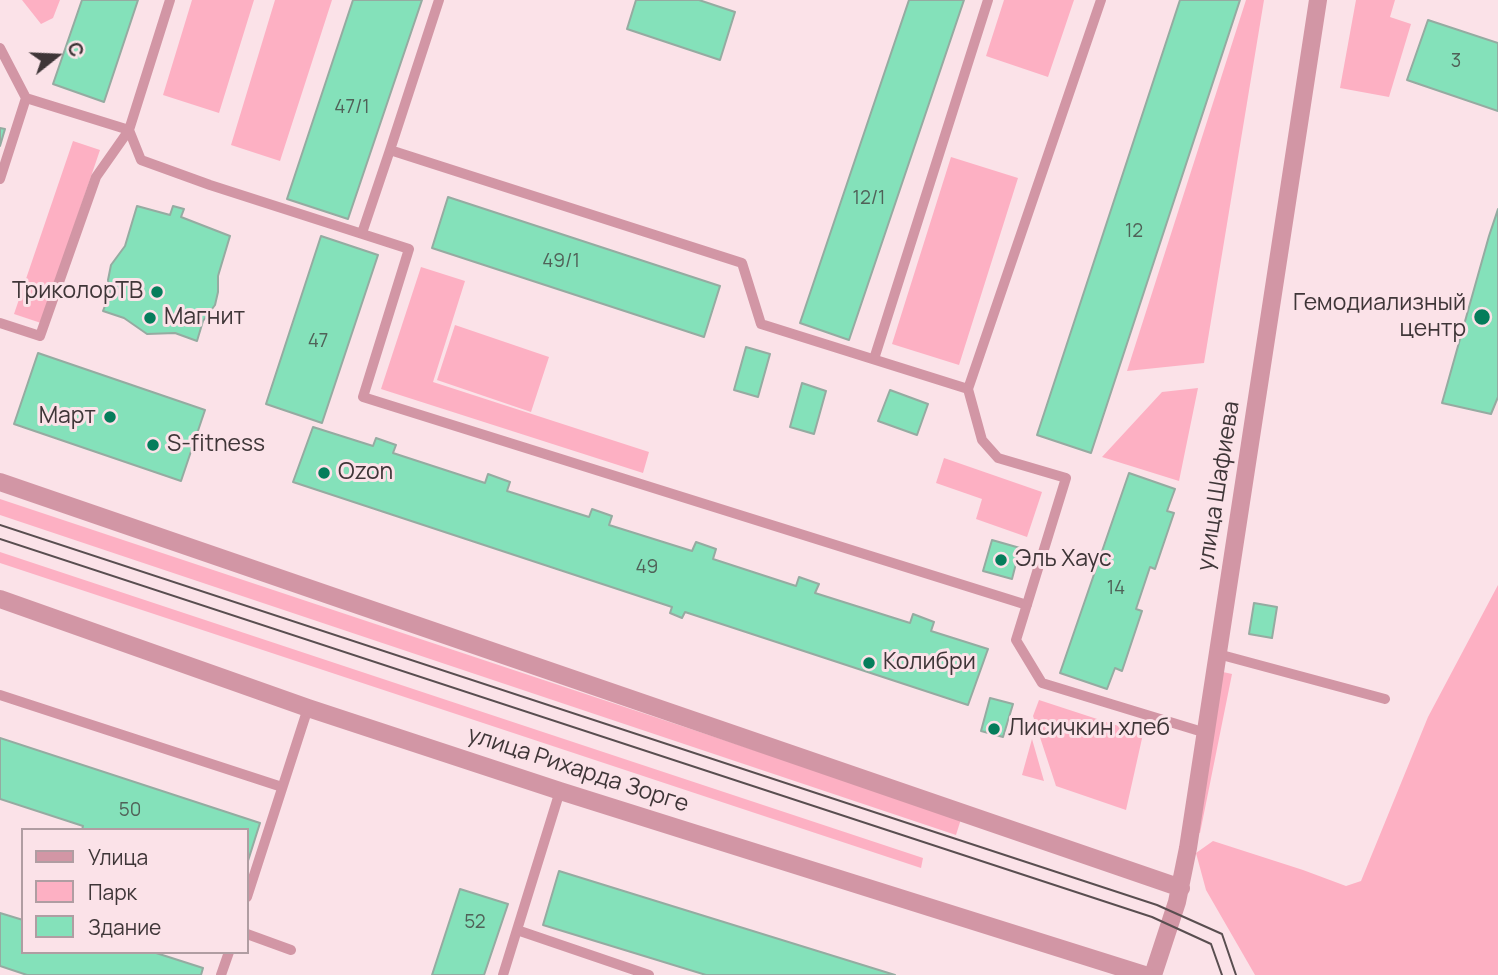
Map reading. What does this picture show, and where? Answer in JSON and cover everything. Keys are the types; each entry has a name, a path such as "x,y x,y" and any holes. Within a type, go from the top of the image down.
{"street":[{"name":"улица Шафиева","path":"1153,975 1181,888 1318,0"},
{"path":"0,482 1181,888"},
{"name":"улица Рихарда Зорге","path":"0,599 308,708 1145,975"}],"lane":[{"path":"0,323 40,336 96,177 129,130 170,0"},
{"path":"362,233 439,0"},
{"path":"873,359 988,0"},
{"path":"1101,0 968,389 982,440 998,458 1066,478 1016,640 1042,683 1206,733"},
{"path":"0,48 26,98 129,130"},
{"path":"0,179 26,98"},
{"path":"129,130 141,160 409,250 363,397 1027,605"},
{"path":"390,150 742,263 761,324 968,389"},
{"path":"1218,653 1385,699"},
{"path":"0,695 282,787"},
{"path":"248,894 308,708"},
{"path":"503,975 560,790"},
{"path":"517,930 649,975"},
{"path":"248,934 291,950"},
{"path":"221,975 228,954"}],"green space":[{"path":"22,0 60,0 53,18 41,24"},
{"path":"192,0 254,0 219,113 163,95"},
{"path":"275,0 332,0 280,161 231,145"},
{"path":"1004,0 1074,0 1048,77 986,56"},
{"path":"1246,0 1264,0 1204,363 1127,371"},
{"path":"1356,0 1395,0 1390,17 1411,24 1389,97 1340,88"},
{"path":"73,141 100,150 41,323 14,314"},
{"path":"951,157 1018,178 959,365 892,344"},
{"path":"421,267 465,281 433,382 649,452 643,473 381,389"},
{"path":"455,325 549,357 531,412 437,380"},
{"path":"1198,388 1179,481 1102,457 1162,392"},
{"path":"944,458 1042,492 1027,537 976,519 982,499 936,483"},
{"path":"0,499 961,819 956,835 0,515"},
{"path":"0,552 923,858 921,868 0,563"},
{"path":"1498,585 1498,975 1255,975 1206,890 1196,853 1213,841 1346,886 1361,881 1428,717"},
{"path":"1223,672 1232,674 1200,833 1196,832"},
{"path":"1039,700 1143,734 1126,810 1056,786 1033,716"},
{"path":"1032,739 1044,781 1022,775"}],"building":[{"path":"82,0 138,0 104,102 53,84"},
{"path":"353,0 422,0 348,219 287,199"},
{"path":"636,0 699,0 735,12 720,60 627,29"},
{"path":"909,0 964,0 849,340 800,323"},
{"path":"1180,0 1240,0 1091,453 1037,435"},
{"path":"1428,20 1498,43 1498,111 1407,80"},
{"path":"0,128 5,129 0,146"},
{"path":"448,197 720,286 704,337 432,248"},
{"path":"137,206 170,215 173,206 184,209 181,217 230,236 218,276 215,305 203,321 197,341 175,333 147,334 124,318 103,311 110,292 108,280 111,265 125,246"},
{"name":"Гемодиализный центр","path":"1498,209 1498,397 1491,414 1442,403"},
{"path":"321,236 378,255 322,423 266,404"},
{"path":"746,347 770,354 758,397 734,390"},
{"name":"Март","path":"38,353 205,410 181,481 14,424"},
{"path":"802,383 826,391 814,434 790,427"},
{"path":"890,390 928,404 917,435 878,421"},
{"path":"313,427 373,446 376,438 396,445 393,453 485,483 488,474 510,482 507,491 589,517 592,509 612,516 609,525 692,551 696,542 716,549 713,559 796,586 799,577 819,584 815,593 910,623 913,614 934,622 931,631 988,649 968,705 685,612 682,618 670,613 672,607 293,482"},
{"path":"1129,473 1175,489 1167,511 1174,513 1155,569 1150,567 1136,609 1142,611 1122,671 1115,668 1107,689 1060,673"},
{"path":"992,540 1020,548 1012,579 983,571"},
{"path":"1254,603 1277,607 1272,638 1249,634"},
{"path":"990,698 1013,704 1003,737 981,731"},
{"path":"0,738 260,823 248,861 248,828 82,828 0,799"},
{"path":"559,871 895,975 706,975 543,925"},
{"path":"460,889 508,904 484,975 432,975"},
{"path":"0,913 21,919 21,954 159,954 203,968 201,975 27,975 0,966"}],"tram line":[{"path":"0,525 1157,905 1222,934 1236,975"},
{"path":"0,539 1152,917 1211,944 1222,975"}],"place":[{"name":"ТриколорТВ","path":"157,292"},
{"name":"Гемодиализный центр","path":"1482,317"},
{"name":"Магнит","path":"150,318"},
{"name":"Март","path":"110,417"},
{"name":"S-fitness","path":"153,445"},
{"name":"Ozon","path":"324,473"},
{"name":"Эль Хаус","path":"1001,560"},
{"name":"Колибри","path":"869,663"},
{"name":"Лисичкин хлеб","path":"994,729"}]}
